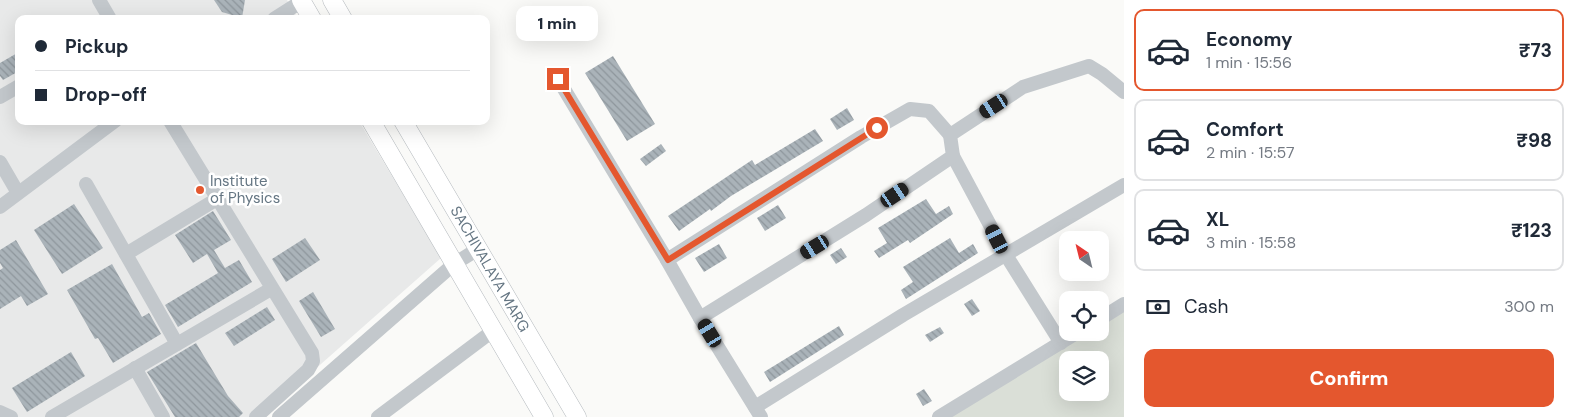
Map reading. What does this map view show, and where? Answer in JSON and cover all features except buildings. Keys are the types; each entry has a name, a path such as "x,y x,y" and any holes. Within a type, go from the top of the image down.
{"main road":[{"path":"332,0 341,15"},
{"path":"302,1 310,15"},
{"path":"373,125 544,417"},
{"name":"SACHIVALAYA MARG","path":"405,125 577,417"}],"street":[{"path":"100,0 108,15"},
{"path":"280,15 302,1"},
{"path":"950,135 1023,87 1088,66 1102,74 1124,92"},
{"path":"558,79 758,412 903,315 1124,185"},
{"path":"0,97 15,88"},
{"path":"668,260 853,142 910,109 929,112 950,135 953,156 1006,255 1061,343"},
{"path":"0,207 110,125"},
{"path":"172,125 312,353 313,361 304,374 256,417"},
{"path":"700,318 866,215 953,156"},
{"path":"0,162 18,193"},
{"path":"86,184 177,344"},
{"path":"126,254 218,199"},
{"path":"279,417 454,264 478,249"},
{"path":"52,417 272,288"},
{"path":"1109,313 1124,304"},
{"path":"378,417 494,330"},
{"path":"939,417 1064,341"},
{"path":"135,368 164,417"},
{"path":"0,412 11,417"}],"shaded area":[{"name":"Institute of Physics","path":"0,0 287,0 296,15 15,15 15,125 361,125 441,258 261,417 0,417"},
{"path":"1124,306 1124,417 951,417 1067,341 1109,341 1109,315"}],"place":[{"name":"Institute of Physics","path":"200,190"}],"route":[{"path":"558,79 668,260 877,128"}]}
